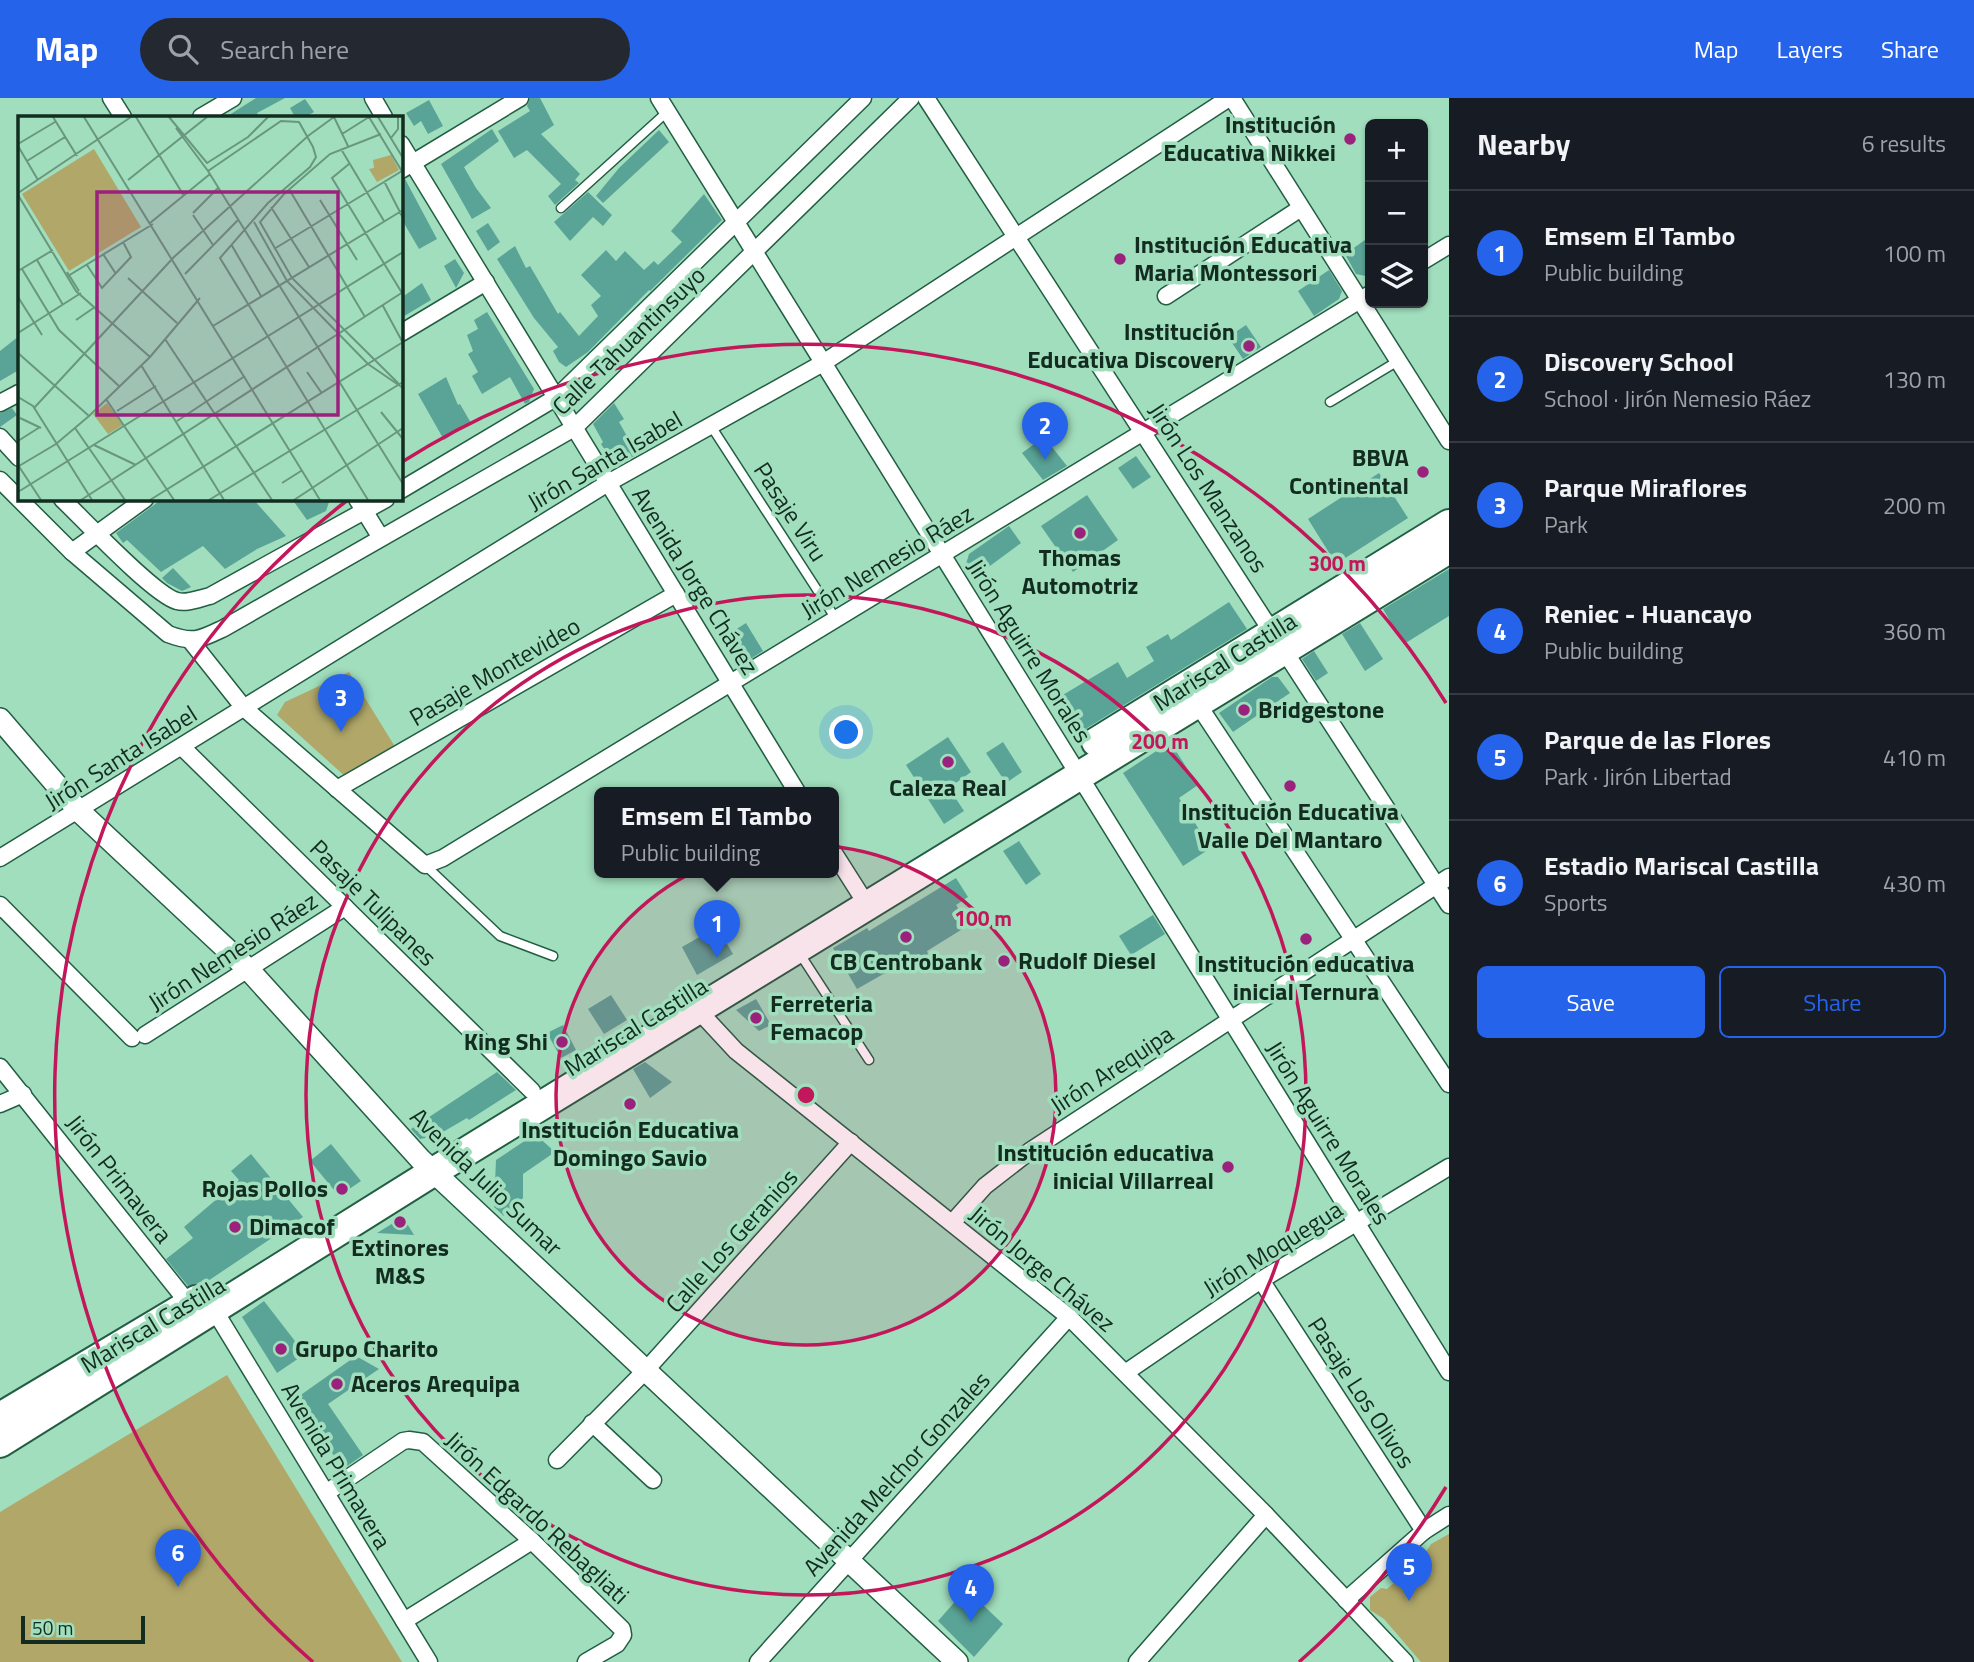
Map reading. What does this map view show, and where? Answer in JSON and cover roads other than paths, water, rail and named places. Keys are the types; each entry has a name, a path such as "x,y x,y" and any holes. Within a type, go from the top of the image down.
{"highway":[{"name":"Mariscal Castilla","path":"1075,767 1197,703 1280,641 1449,524"},
{"name":"Mariscal Castilla","path":"427,1166 1280,641 1449,549"},
{"name":"Mariscal Castilla","path":"427,1166 532,1091 796,948 862,897"},
{"path":"0,1443 202,1307 427,1166"},
{"name":"Mariscal Castilla","path":"0,1417 202,1307"}],"street":[{"path":"111,98 122,116"},
{"path":"203,116 233,98"},
{"path":"373,98 383,116"},
{"path":"407,167 520,98"},
{"name":"Calle Tahuantinsuyo","path":"402,489 557,397 863,98"},
{"name":"Calle Tahuantinsuyo","path":"190,640 198,641 224,628 574,428 911,98"},
{"name":"Jirón Los Manzanos","path":"926,98 1280,641 1443,881 1449,905"},
{"path":"1231,98 1301,208 1365,297"},
{"name":"Jirón Santa Isabel","path":"0,858 608,483 823,363 1231,98"},
{"name":"Jirón Aguirre Morales","path":"663,105 1449,1372"},
{"name":"Avenida Jorge Chávez","path":"402,148 407,167 486,282 794,787"},
{"path":"1166,296 1301,208"},
{"path":"1428,258 1449,245"},
{"path":"402,332 486,282"},
{"name":"Jirón Nemesio Ráez","path":"425,865 443,858 1365,297"},
{"path":"1371,308 1398,361 1449,441"},
{"path":"0,403 18,394"},
{"path":"0,437 18,457"},
{"path":"0,480 18,498"},
{"path":"20,500 72,552 168,634 190,640 244,708 425,865"},
{"path":"63,500 156,588 178,601 210,596 361,505 382,500"},
{"path":"72,552 144,500"},
{"path":"361,505 381,538"},
{"name":"Pasaje Montevideo","path":"337,789 676,594"},
{"path":"1197,703 1449,1084"},
{"name":"Avenida Julio Sumar","path":"0,719 79,811 249,970 427,1166 957,1662"},
{"name":"Pasaje Tulipanes","path":"182,747 532,1091"},
{"path":"839,861 862,897"},
{"name":"Jirón Arequipa","path":"952,1223 985,1185 1030,1151 1443,881"},
{"name":"Jirón Nemesio Ráez","path":"0,905 139,1037 345,907"},
{"name":"Jirón Jorge Chávez","path":"693,1002 736,1051 1069,1317 1266,1516 1405,1662"},
{"name":"Jirón Primavera","path":"0,1067 202,1307"},
{"path":"0,1104 23,1094"},
{"name":"Calle Los Geranios","path":"556,1460 646,1370 851,1142"},
{"name":"Jirón Moquegua","path":"1125,1373 1261,1280 1449,1167"},
{"name":"Pasaje Los Olivos","path":"1261,1280 1423,1531"},
{"name":"Avenida Primavera","path":"202,1307 326,1493 429,1662"},
{"name":"Avenida Melchor Gonzales","path":"758,1662 1069,1317"},
{"path":"592,1423 653,1480"},
{"name":"Jirón Edgardo Rebagliati","path":"326,1493 403,1441 423,1442 532,1541 617,1624 623,1634 617,1644 586,1662"},
{"path":"1346,1600 1423,1531 1449,1515"},
{"path":"1137,1662 1266,1516"},
{"path":"404,1621 532,1541"}],"lane":[{"path":"561,208 663,105"},
{"path":"1330,402 1398,361"},
{"name":"Pasaje Viru","path":"711,426 836,619"},
{"path":"425,865 500,936 554,956"},
{"path":"796,948 869,1060"}],"place":[{"name":"Institución Educativa Nikkei","path":"1350,139"},
{"name":"Institución Educativa Maria Montessori","path":"1120,259"},
{"name":"Institución Educativa Discovery","path":"1249,346"},
{"name":"Discovery School","path":"1045,460"},
{"name":"BBVA Continental","path":"1423,472"},
{"name":"Thomas Automotriz","path":"1080,533"},
{"name":"Bridgestone","path":"1244,710"},
{"name":"Parque Miraflores","path":"341,732"},
{"name":"Caleza Real","path":"948,762"},
{"name":"Institución Educativa Valle Del Mantaro","path":"1290,786"},
{"name":"CB Centrobank","path":"906,937"},
{"name":"Institución educativa inicial Ternura","path":"1306,939"},
{"name":"Emsem El Tambo","path":"717,958"},
{"name":"Rudolf Diesel","path":"1004,961"},
{"name":"Ferreteria Femacop","path":"756,1018"},
{"name":"King Shi","path":"562,1042"},
{"name":"Institución Educativa Domingo Savio","path":"630,1104"},
{"name":"Institución educativa inicial Villarreal","path":"1228,1167"},
{"name":"Rojas Pollos","path":"342,1189"},
{"name":"Extinores M&S","path":"400,1222"},
{"name":"Dimacof","path":"235,1227"},
{"name":"Grupo Charito","path":"281,1349"},
{"name":"Aceros Arequipa","path":"337,1384"},
{"name":"Estadio Mariscal Castilla","path":"178,1587"},
{"name":"Parque de las Flores","path":"1409,1601"},
{"name":"Reniec - Huancayo","path":"971,1622"}]}
